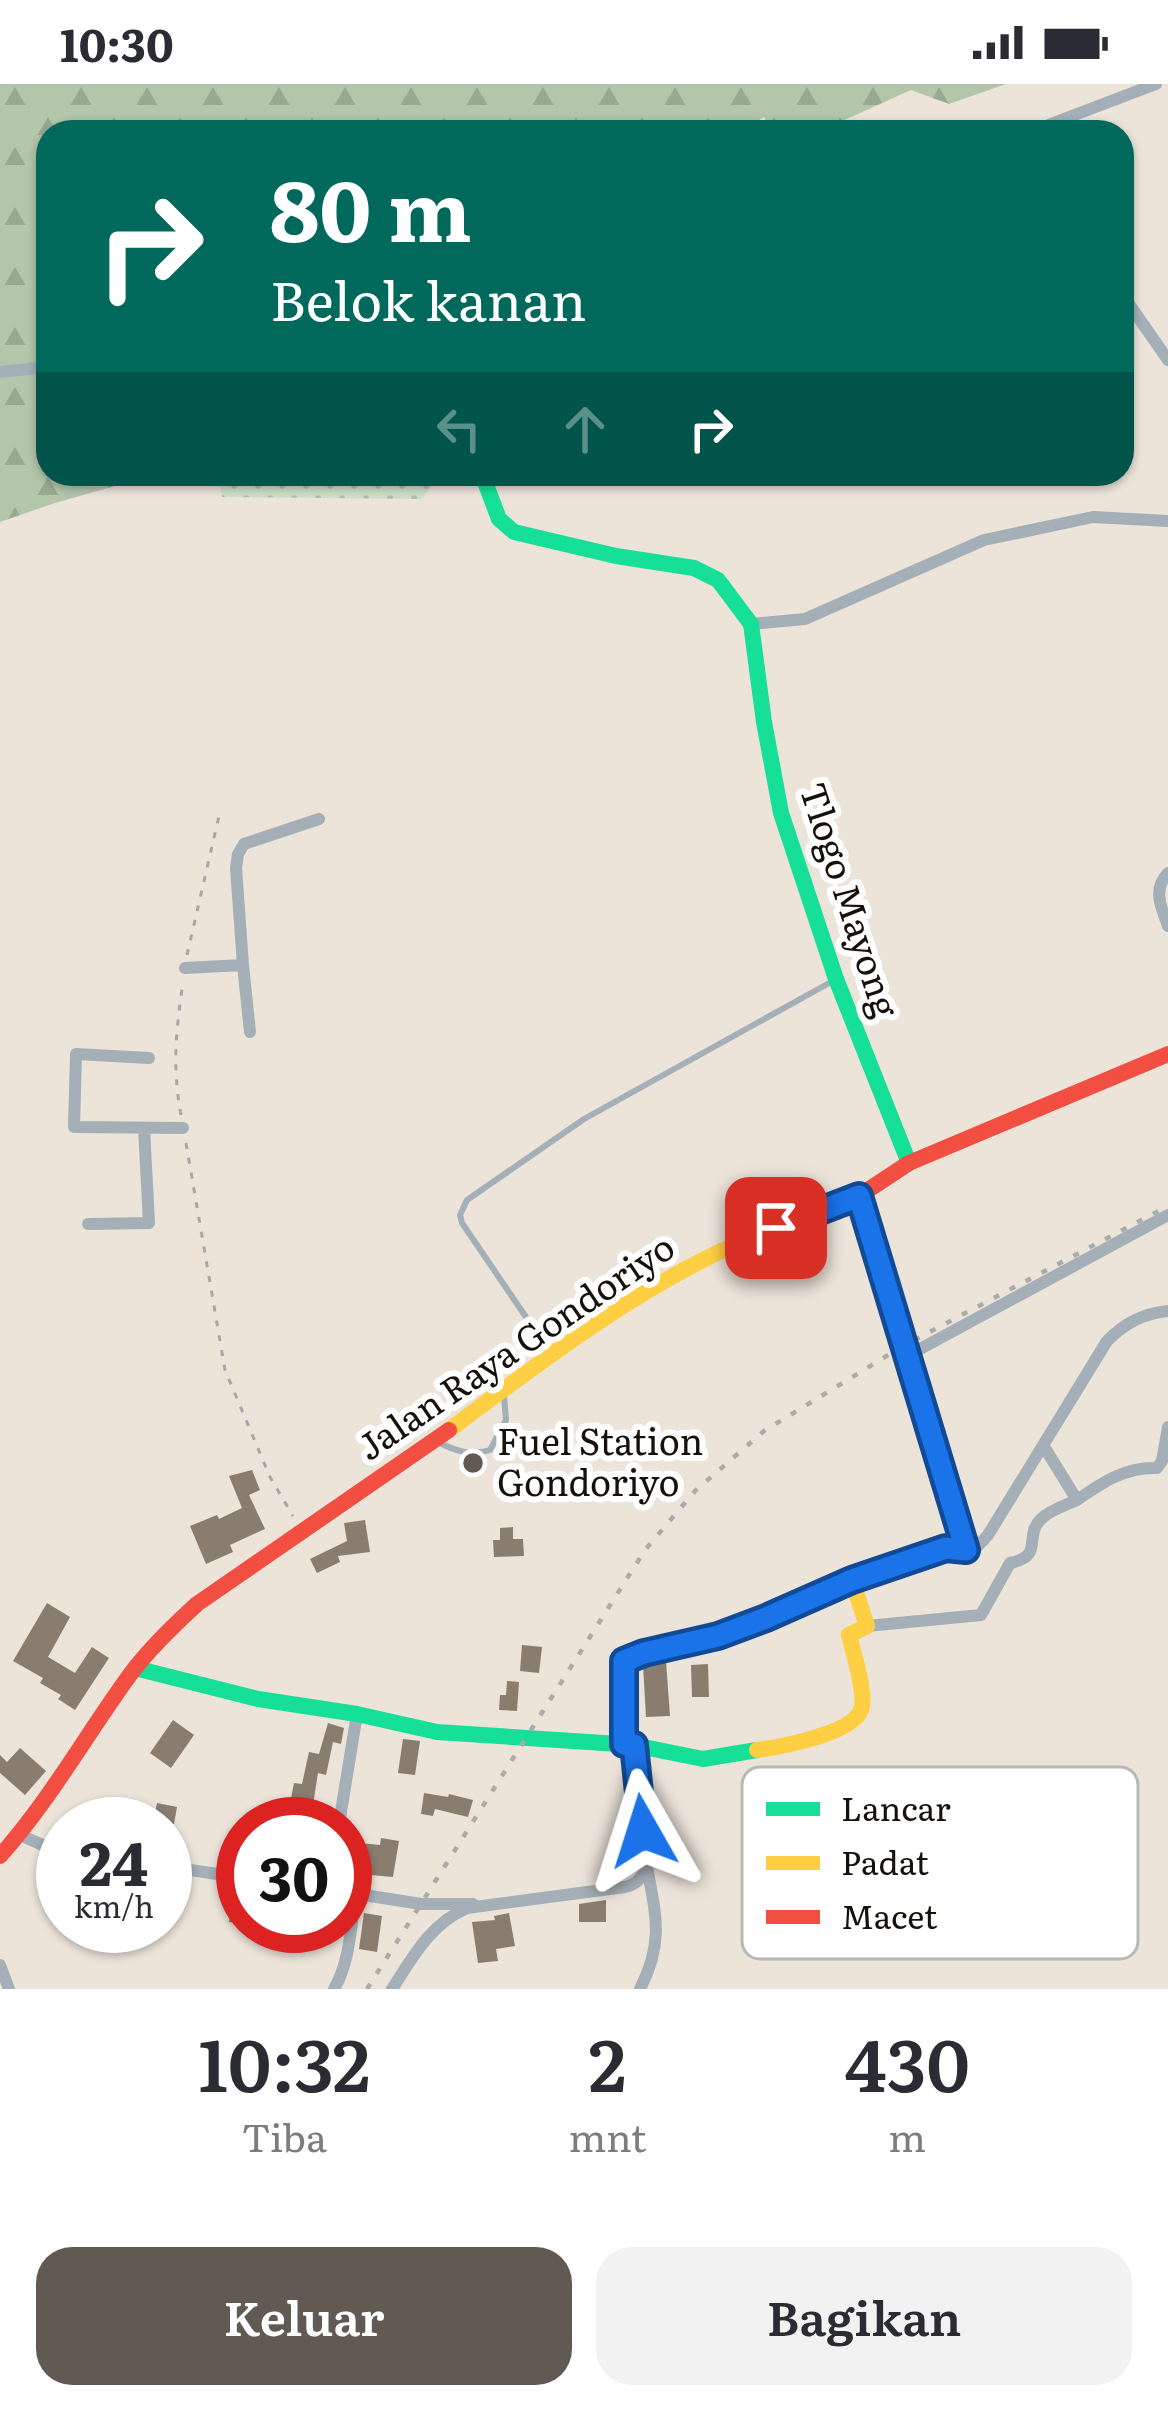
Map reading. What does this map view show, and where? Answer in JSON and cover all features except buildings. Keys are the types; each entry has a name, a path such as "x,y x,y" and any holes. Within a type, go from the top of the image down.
{"main road":[{"path":"487,486 500,519 514,532 694,568 718,580 752,624"},
{"name":"Tlogo Mayong","path":"752,624 781,813 836,979 908,1163"},
{"name":"Jalan Raya Gondoriyo","path":"0,1856 20,1835 135,1668 197,1604 551,1354 682,1271 735,1244 859,1196 908,1163 1166,1056"},
{"path":"135,1668 258,1699 437,1732 629,1745 704,1759 802,1743 853,1720 861,1710 862,1695 849,1635 867,1626 852,1580"}],"street":[{"path":"1062,120 1156,84"},
{"path":"1134,311 1168,360"},
{"path":"0,372 36,368"},
{"path":"752,624 805,619 984,539 1094,517 1168,521"},
{"path":"250,1032 238,854 244,844 319,818"},
{"path":"1168,873 1158,892 1168,926"},
{"path":"185,968 243,965"},
{"path":"149,1058 76,1054 74,1127 183,1128"},
{"path":"88,1224 149,1223 144,1128"},
{"path":"859,1196 966,1550"},
{"path":"907,1356 1168,1215"},
{"path":"640,1989 652,1966 658,1927 629,1745 624,1661 718,1636 852,1580 946,1548 976,1547 988,1535 1107,1341 1142,1316 1168,1311"},
{"path":"867,1626 981,1615 1010,1563 1033,1551 1037,1522 1112,1476 1139,1467 1157,1468 1168,1427"},
{"path":"1042,1445 1077,1500"},
{"path":"343,1797 357,1714"},
{"path":"20,1835 36,1842"},
{"path":"392,1989 423,1942 447,1917 467,1909 635,1885 646,1866"},
{"path":"372,1896 421,1904 498,1904"},
{"path":"334,1989 345,1953"},
{"path":"0,1965 9,1989"}],"lane":[{"path":"551,1354 463,1223 460,1215 467,1200 584,1119 836,979"},
{"path":"435,1440 464,1452 490,1450 506,1420 503,1392"}],"path":[{"path":"219,816 185,968 174,1042 176,1086 225,1370 270,1477 303,1532"}],"green space":[{"path":"0,84 1006,84 949,104 911,90 845,120 36,120 36,486 115,486 0,522"},
{"path":"220,486 432,486 422,499 222,497"}],"railway":[{"path":"367,1989 645,1550 695,1491 764,1431 903,1346 1168,1206"}],"traffic: fast":[{"path":"487,486 499,519 514,532 694,568 718,580 751,624 781,813 836,979 909,1163"},
{"path":"135,1668 258,1699 437,1732 634,1745 703,1759 757,1750"}],"traffic: slow":[{"path":"449,1430 587,1330 660,1284 734,1245 862,1194"},
{"path":"757,1750 830,1732 861,1710 861,1684 849,1635 867,1626 852,1580"}],"traffic: jam":[{"path":"862,1194 909,1163 1168,1054"},
{"path":"0,1856 132,1672 180,1620 449,1430"}],"place":[{"name":"Fuel Station Gondoriyo","path":"473,1463"}],"route":[{"path":"643,1831 634,1745 624,1744 624,1661 718,1636 852,1580 946,1548 966,1550 859,1196 776,1228"}]}
